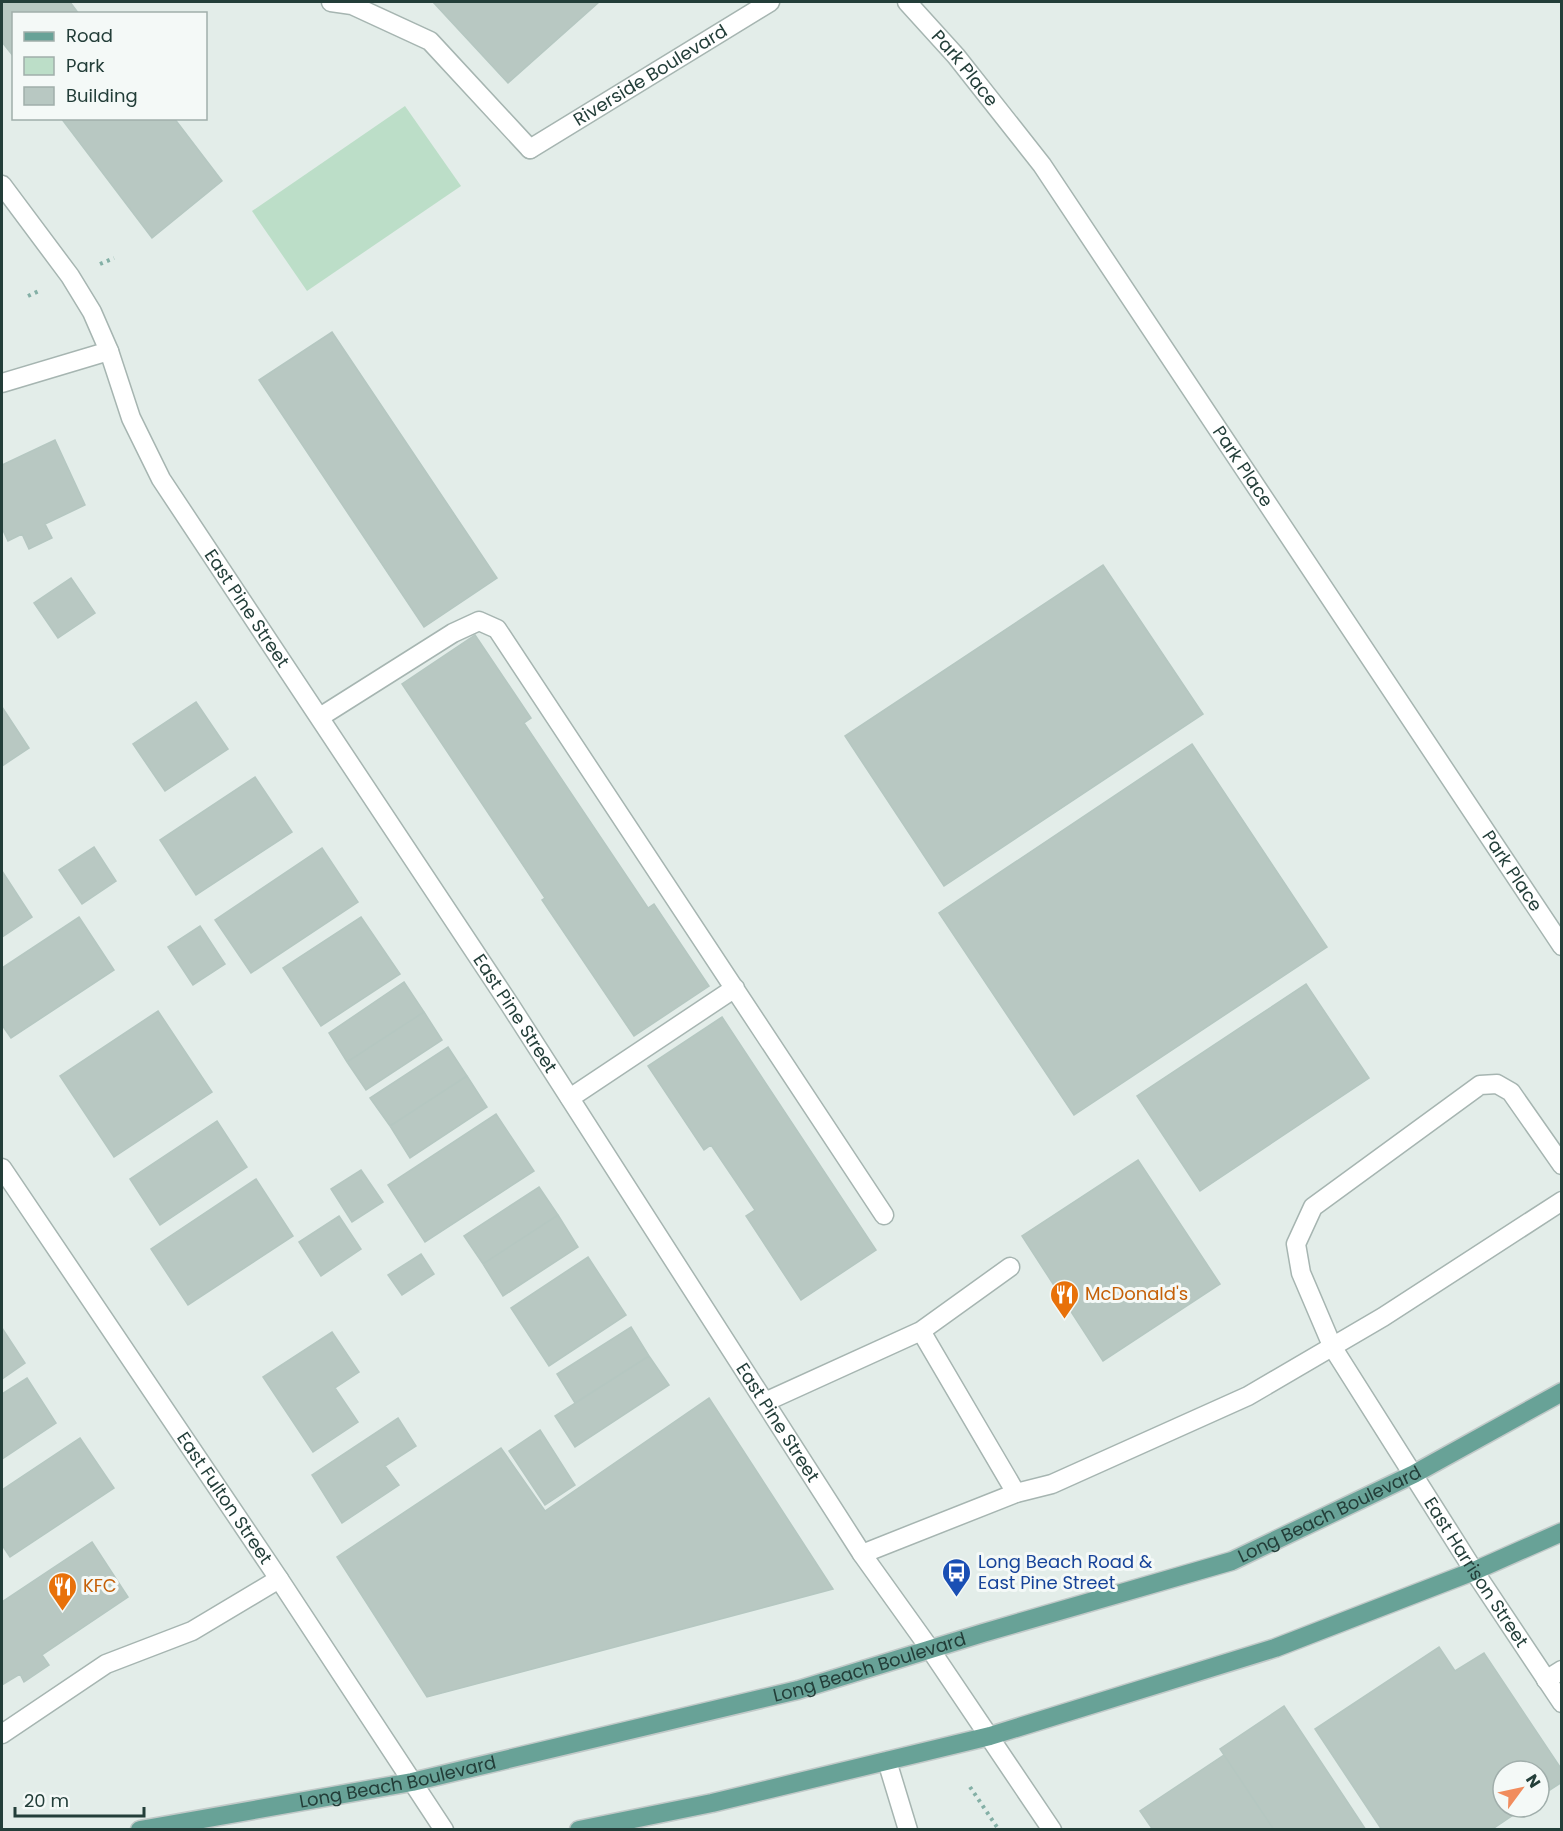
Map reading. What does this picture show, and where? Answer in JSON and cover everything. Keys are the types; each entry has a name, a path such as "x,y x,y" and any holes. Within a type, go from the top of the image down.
{"main road":[{"name":"Long Beach Boulevard","path":"140,1830 412,1782 798,1690 1232,1560 1414,1474 1562,1392"},
{"path":"579,1830 712,1803 990,1736 1275,1648 1474,1571 1562,1532"}],"street":[{"name":"Riverside Boulevard","path":"331,2 352,5 430,41 530,149 770,2"},
{"name":"Park Place","path":"907,2 956,56 1042,165 1562,946"},
{"name":"East Pine Street","path":"2,185 70,276 92,312 109,351 131,418 161,479 570,1098 862,1554 990,1736 1052,1830"},
{"path":"2,383 109,351"},
{"path":"320,717 453,633 478,621 497,629 884,1215"},
{"path":"570,1098 735,988"},
{"name":"East Harrison Street","path":"1562,1165 1511,1092 1497,1084 1480,1085 1313,1207 1296,1244 1301,1273 1333,1348 1474,1571 1562,1703"},
{"name":"East Fulton Street","path":"2,1168 279,1579 444,1830"},
{"path":"862,1554 1016,1493 1052,1484 1248,1396 1333,1348 1562,1201"},
{"path":"765,1402 921,1331 1010,1267"},
{"path":"921,1331 1016,1493"},
{"path":"2,1734 106,1664 192,1631 279,1579"},
{"path":"1546,1680 1562,1670"},
{"path":"888,1761 908,1830"}],"path":[{"path":"970,1787 999,1830"}],"green space":[{"path":"405,106 461,186 307,291 252,211"}],"building":[{"path":"2,2 70,2 78,12 12,12 12,54 2,42"},
{"path":"433,2 599,2 508,83"},
{"path":"63,120 176,120 222,181 152,238"},
{"path":"332,332 497,578 424,627 259,380"},
{"path":"55,440 85,505 45,524 52,538 29,549 22,534 8,541 2,528 2,465"},
{"path":"1103,565 1203,714 944,886 845,736"},
{"path":"71,578 95,613 58,638 34,603"},
{"path":"475,635 531,718 524,723 648,908 654,904 709,986 634,1036 542,900 545,898 402,684"},
{"path":"196,702 228,749 165,791 133,744"},
{"path":"2,707 29,748 2,766"},
{"path":"1192,744 1327,947 1074,1115 939,913"},
{"path":"255,777 292,832 196,895 160,840"},
{"path":"94,847 116,881 82,904 59,870"},
{"path":"322,848 358,902 251,973 215,920"},
{"path":"2,871 32,917 2,937"},
{"path":"79,917 114,970 11,1038 2,1025 2,968"},
{"path":"361,917 400,974 321,1026 283,968"},
{"path":"200,926 225,964 193,985 168,947"},
{"path":"404,982 424,1012 347,1062 329,1033"},
{"path":"1306,984 1369,1078 1200,1191 1137,1096"},
{"path":"158,1011 212,1092 114,1157 60,1076"},
{"path":"424,1012 442,1040 366,1090 347,1062"},
{"path":"722,1017 876,1250 801,1300 746,1216 755,1210 711,1145 704,1150 648,1066"},
{"path":"448,1047 467,1076 390,1126 370,1098"},
{"path":"467,1076 487,1107 410,1158 390,1126"},
{"path":"496,1114 534,1171 425,1242 388,1185"},
{"path":"217,1121 247,1167 160,1225 130,1179"},
{"path":"1138,1160 1220,1284 1103,1361 1022,1236"},
{"path":"361,1170 383,1202 352,1222 331,1189"},
{"path":"256,1179 293,1236 188,1305 151,1249"},
{"path":"539,1187 558,1215 483,1264 464,1236"},
{"path":"558,1215 578,1247 503,1296 483,1264"},
{"path":"339,1216 361,1249 321,1276 299,1242"},
{"path":"421,1254 434,1274 402,1295 388,1275"},
{"path":"588,1257 626,1315 549,1366 511,1308"},
{"path":"631,1327 649,1356 575,1403 557,1374"},
{"path":"2,1328 25,1363 2,1379"},
{"path":"332,1332 359,1372 335,1388 358,1422 313,1452 263,1377"},
{"path":"649,1356 669,1385 575,1447 555,1416"},
{"path":"27,1378 56,1423 2,1459 2,1394"},
{"path":"709,1398 833,1589 427,1697 337,1557 501,1448 545,1511"},
{"path":"398,1418 416,1446 385,1466 399,1485 342,1523 312,1475"},
{"path":"540,1430 575,1485 545,1505 509,1451"},
{"path":"80,1438 114,1488 10,1557 2,1545 2,1490"},
{"path":"92,1542 128,1597 42,1655 49,1665 24,1682 20,1674 2,1685 2,1602"},
{"path":"1439,1647 1455,1671 1484,1653 1562,1770 1562,1782 1551,1789 1551,1759 1491,1759 1491,1819 1507,1819 1491,1830 1382,1830 1315,1729"},
{"path":"1284,1706 1366,1830 1274,1830 1220,1749"},
{"path":"1224,1755 1274,1830 1153,1830 1140,1811"}],"place":[{"name":"McDonald's","path":"1064,1320"},
{"name":"Long Beach Road & East Pine Street","path":"957,1598"},
{"name":"KFC","path":"62,1612"}]}
